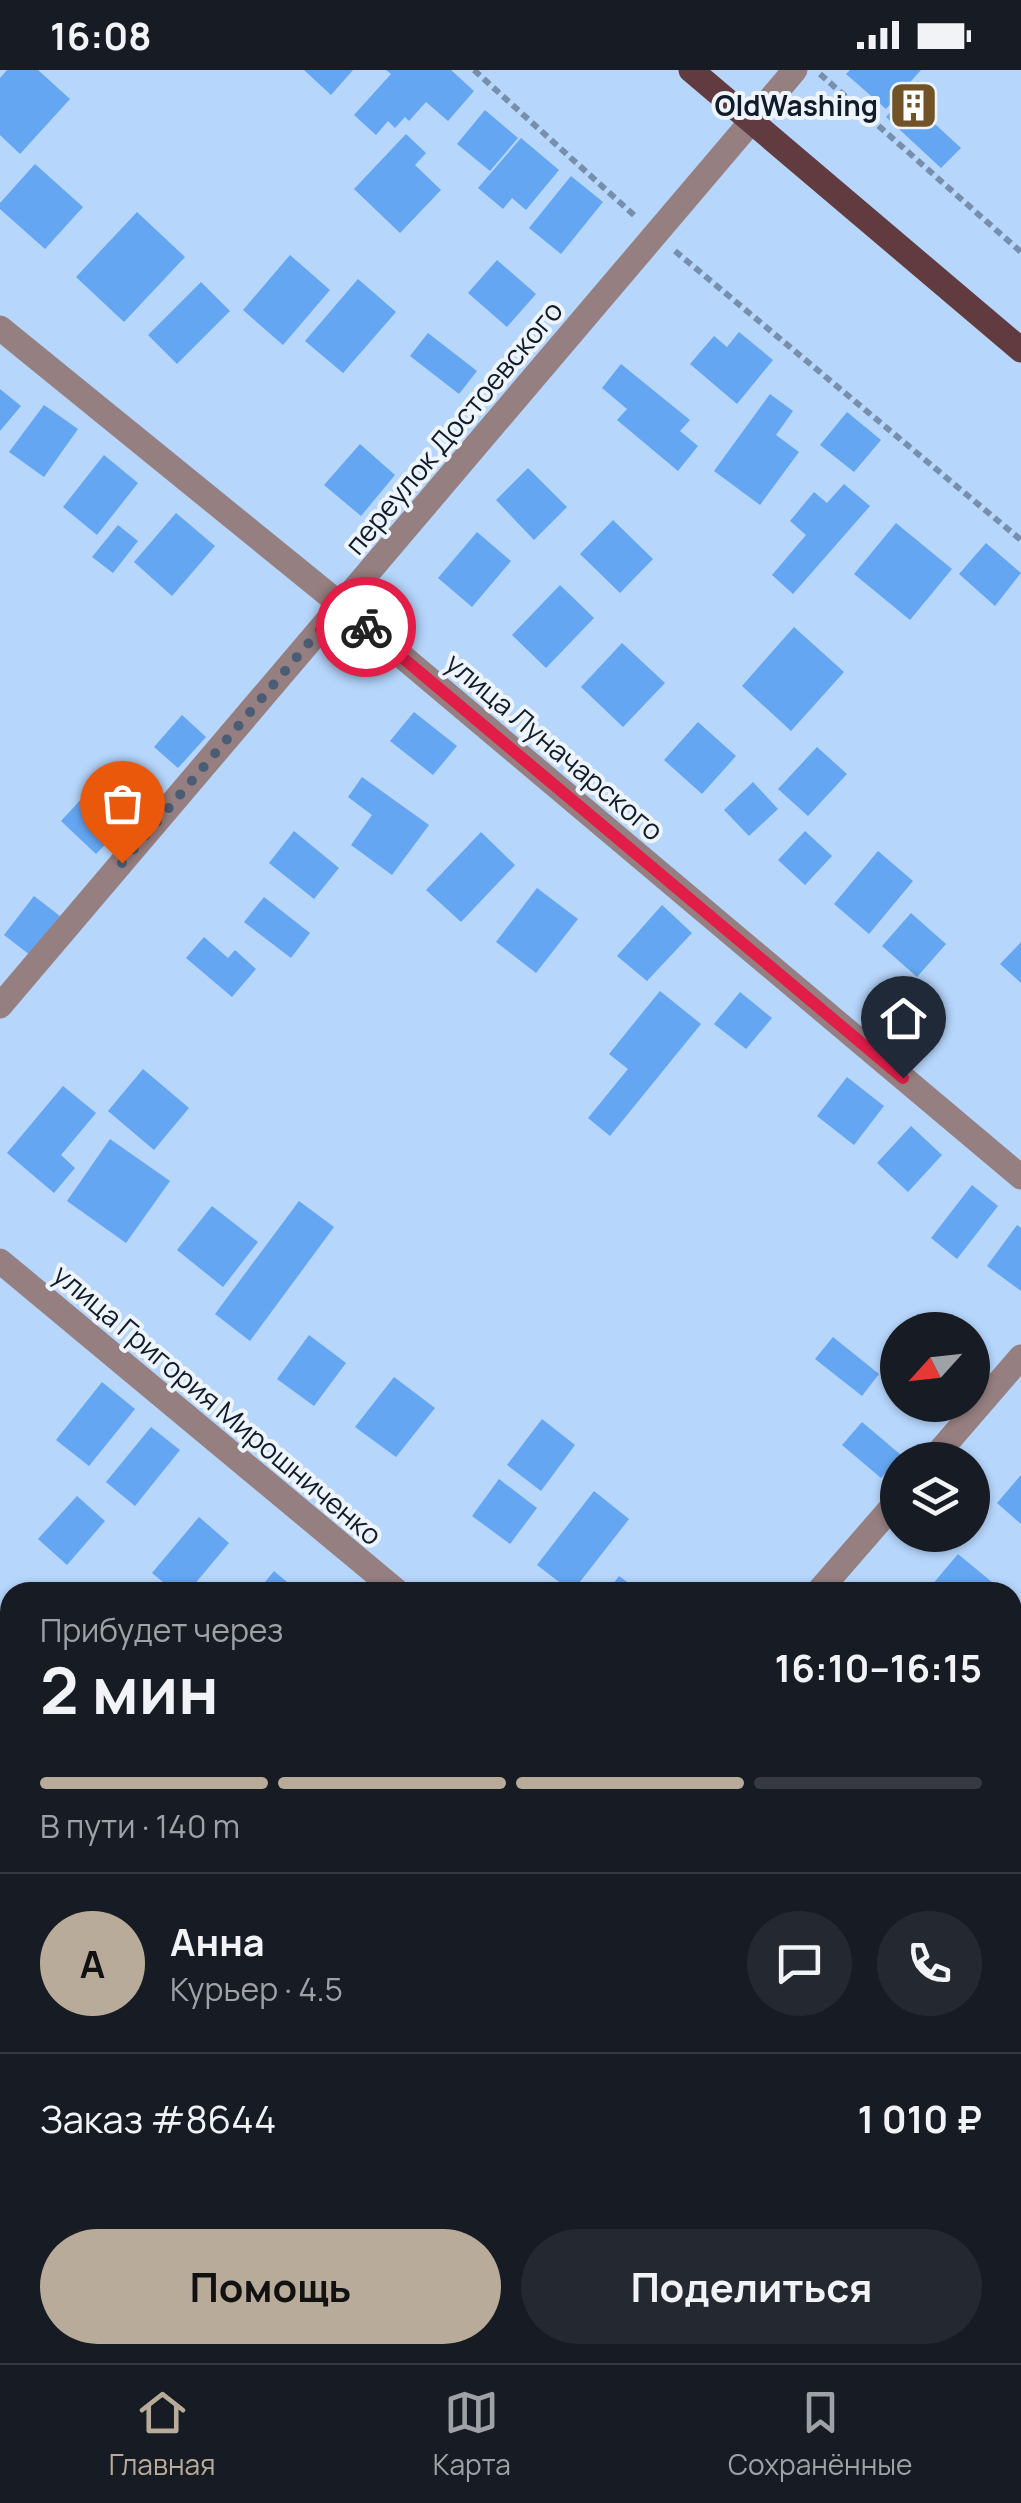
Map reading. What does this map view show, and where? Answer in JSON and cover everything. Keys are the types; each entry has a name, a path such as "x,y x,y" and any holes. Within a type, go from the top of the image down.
{"main road":[{"path":"691,70 1021,350"}],"street":[{"name":"переулок Достоевского","path":"0,1006 795,70"},
{"name":"улица Луначарского","path":"0,328 341,605 1021,1177"},
{"name":"улица Григория Мирошниченко","path":"0,1261 386,1582"},
{"path":"948,1442 1021,1357"},
{"path":"827,1582 880,1521"}],"path":[{"path":"474,70 656,235 1021,540"},
{"path":"816,70 1021,252"}],"building":[{"path":"7,70 38,70 70,99 20,154 0,135 0,78"},
{"path":"304,70 353,70 331,95"},
{"path":"386,70 451,70 474,91 448,121 426,102 409,121 405,117 395,128 388,121 376,135 354,115 391,74"},
{"path":"850,70 921,70 886,109 846,74"},
{"path":"918,81 937,97 923,113 961,148 941,168 886,117"},
{"path":"485,110 518,138 490,171 457,144"},
{"path":"406,134 426,153 415,165 441,190 400,233 354,189"},
{"path":"521,138 559,170 526,210 512,198 503,209 478,188"},
{"path":"35,164 83,207 45,249 0,209 0,203"},
{"path":"571,176 603,202 561,254 529,228"},
{"path":"137,212 185,257 124,322 76,277"},
{"path":"290,255 330,290 283,345 243,310"},
{"path":"497,260 536,294 507,327 468,293"},
{"path":"358,279 396,312 343,373 305,341"},
{"path":"201,282 230,311 177,364 148,335"},
{"path":"739,332 773,360 737,404 690,364 714,336 727,347"},
{"path":"428,333 477,371 459,394 410,356"},
{"path":"621,364 690,420 680,431 698,446 678,471 617,420 627,409 602,388"},
{"path":"0,389 21,406 0,431"},
{"path":"770,394 793,411 776,435 799,452 760,505 714,471"},
{"path":"44,405 78,429 44,477 9,452"},
{"path":"847,412 881,440 854,472 820,445"},
{"path":"360,444 395,475 361,516 324,485"},
{"path":"104,455 138,483 97,535 63,507"},
{"path":"528,468 567,507 534,540 496,500"},
{"path":"844,484 870,506 793,594 772,575 806,535 790,521 814,492 827,503"},
{"path":"176,513 215,546 172,596 134,562"},
{"path":"613,520 653,559 620,593 580,554"},
{"path":"896,523 952,569 910,620 854,574"},
{"path":"118,525 138,541 113,573 92,557"},
{"path":"477,532 511,561 472,607 438,578"},
{"path":"986,543 1021,573 995,606 959,574"},
{"path":"560,585 594,618 546,668 512,635"},
{"path":"794,627 844,672 791,731 742,686"},
{"path":"622,643 665,683 623,727 581,687"},
{"path":"414,712 457,746 433,775 390,741"},
{"path":"182,715 206,737 178,768 154,747"},
{"path":"698,722 736,756 702,794 664,760"},
{"path":"817,747 847,774 808,816 778,789"},
{"path":"110,768 146,802 96,854 61,821"},
{"path":"362,777 429,825 392,875 351,845 372,815 348,797"},
{"path":"753,782 778,809 749,836 724,810"},
{"path":"294,831 339,868 314,899 269,863"},
{"path":"805,831 832,856 805,885 778,860"},
{"path":"481,832 515,865 461,922 426,890"},
{"path":"878,851 913,881 869,934 834,904"},
{"path":"537,888 578,919 536,973 496,942"},
{"path":"34,896 60,916 30,955 4,935"},
{"path":"264,897 310,933 291,958 244,922"},
{"path":"662,905 692,933 647,981 617,956"},
{"path":"911,913 946,944 917,977 882,946"},
{"path":"204,937 228,958 235,950 256,969 232,997 186,958"},
{"path":"1021,942 1021,983 1000,964"},
{"path":"660,991 701,1024 610,1136 588,1118 628,1069 609,1054"},
{"path":"740,992 772,1018 746,1049 714,1024"},
{"path":"143,1069 189,1108 154,1150 108,1111"},
{"path":"847,1077 884,1106 854,1145 817,1116"},
{"path":"63,1086 96,1113 61,1155 75,1168 54,1193 7,1153"},
{"path":"911,1126 942,1155 908,1192 877,1163"},
{"path":"110,1139 170,1181 126,1243 67,1201"},
{"path":"972,1185 998,1206 957,1259 931,1238"},
{"path":"299,1201 334,1227 250,1341 215,1314"},
{"path":"212,1206 258,1242 223,1287 177,1250"},
{"path":"1017,1225 1021,1228 1021,1291 987,1266"},
{"path":"309,1335 346,1363 314,1406 277,1379"},
{"path":"833,1337 879,1374 862,1396 815,1359"},
{"path":"394,1377 435,1408 396,1457 355,1427"},
{"path":"102,1382 135,1409 89,1466 56,1440"},
{"path":"542,1419 575,1445 541,1491 507,1465"},
{"path":"862,1422 886,1442 880,1442 880,1477 842,1445"},
{"path":"151,1427 180,1450 135,1506 106,1482"},
{"path":"1021,1475 1021,1524 997,1503"},
{"path":"499,1479 537,1508 510,1544 472,1516"},
{"path":"594,1491 629,1519 580,1582 559,1582 537,1565"},
{"path":"77,1496 105,1521 67,1565 38,1539"},
{"path":"199,1517 229,1543 196,1582 163,1582 152,1573"},
{"path":"958,1554 992,1582 934,1582"},
{"path":"274,1571 287,1582 265,1582"}],"way so far":[{"path":"122,863 341,605 366,627"}],"place":[{"name":"OldWashing","path":"913,105"}],"route":[{"path":"366,627 903,1078"}]}
